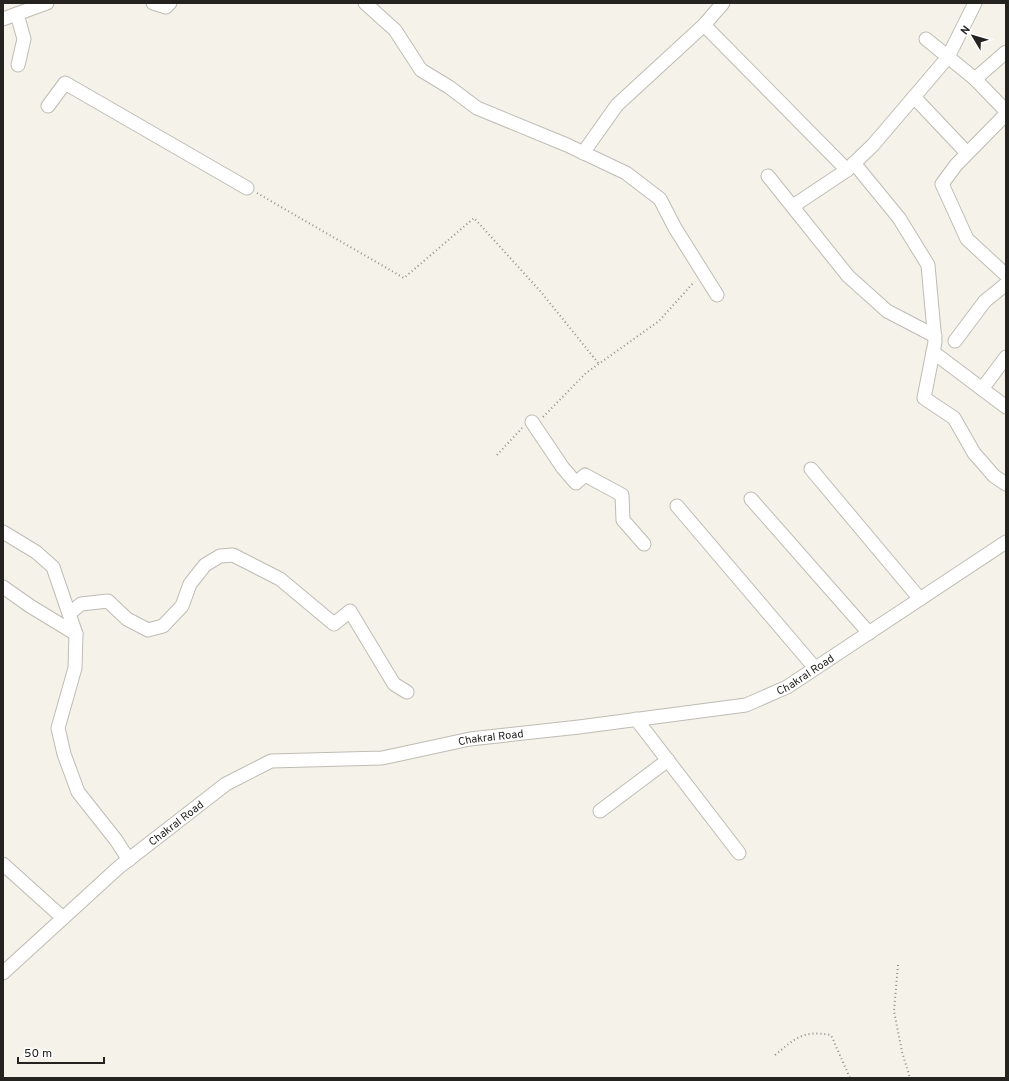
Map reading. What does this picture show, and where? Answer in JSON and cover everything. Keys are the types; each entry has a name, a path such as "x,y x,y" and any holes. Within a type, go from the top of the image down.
{"street":[{"path":"3,19 47,3"},
{"path":"153,3 166,6 170,3"},
{"path":"365,3 395,30 421,70 449,87 476,108 583,153 626,173 660,199 717,295"},
{"path":"583,153 618,105 704,25 723,3"},
{"path":"793,206 850,166 874,145 948,57 975,3"},
{"path":"17,14 24,39 18,65"},
{"path":"704,25 850,166 859,171 899,218 928,265 935,336 924,398 954,418 974,453 994,476 1006,484"},
{"path":"926,39 974,79 1006,113 967,153 942,184 967,239 1006,275"},
{"path":"974,79 1006,52"},
{"path":"48,106 65,83 247,188"},
{"path":"915,98 967,153"},
{"path":"768,176 848,276 887,311 935,336"},
{"path":"955,341 985,301 1006,284"},
{"path":"933,352 1006,407"},
{"path":"982,389 1006,358"},
{"path":"532,422 563,468 576,483 585,475 622,495 623,520 644,544"},
{"path":"811,469 920,599"},
{"path":"751,499 869,633"},
{"path":"677,506 814,668"},
{"path":"3,532 36,552 53,567 76,634 75,668 58,728 64,754 78,792 116,840 129,860"},
{"name":"Chakral Road","path":"3,973 129,860 226,784 271,761 382,758 470,739 746,705 787,687 1006,542"},
{"path":"70,613 81,604 108,601 127,619 148,630 162,626 182,606 190,584 205,565 220,556 233,555 280,579 334,624 350,611 394,684 407,692"},
{"path":"3,587 30,606 76,634"},
{"path":"636,719 739,853"},
{"path":"600,811 668,760"},
{"path":"3,864 63,918"}],"path":[{"path":"247,188 404,278 474,218 541,292 599,364"},
{"path":"497,455 523,427 542,418 586,373 659,321 703,272"},
{"path":"898,965 894,1011 902,1052 910,1078"},
{"path":"775,1055 796,1038 813,1032 831,1035 850,1078"}]}
